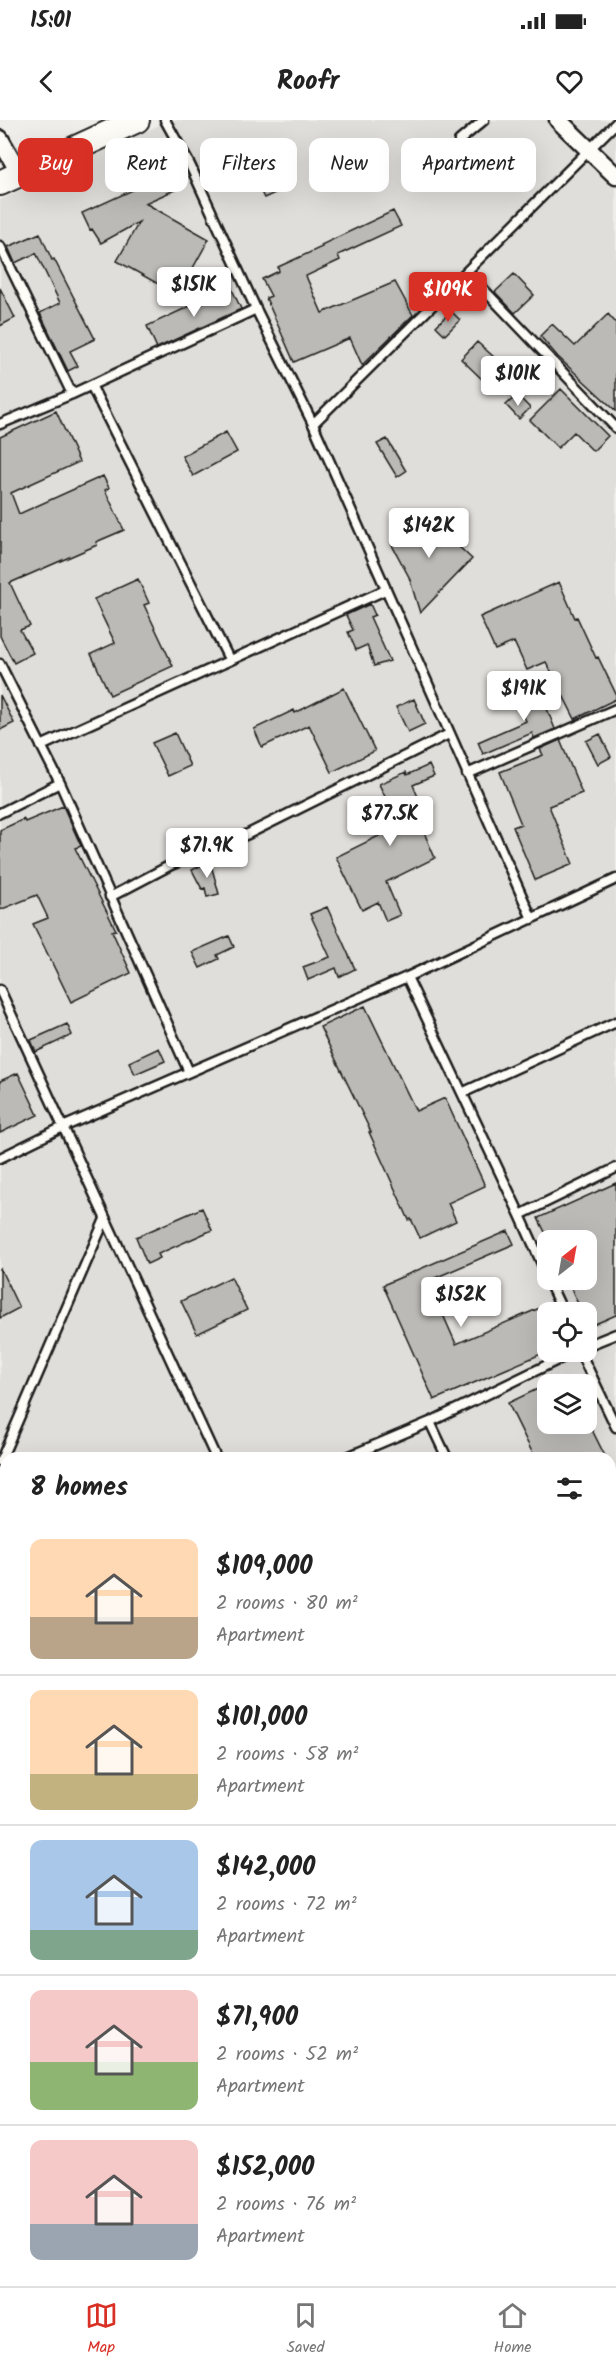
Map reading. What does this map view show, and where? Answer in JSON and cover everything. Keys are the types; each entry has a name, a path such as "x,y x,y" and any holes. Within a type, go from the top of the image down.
{"street":[{"path":"0,140 10,179 137,120"},
{"path":"558,120 616,176"}],"lane":[{"path":"165,120 190,165 256,309 313,424 532,919"},
{"path":"463,138 484,120"},
{"path":"313,424 616,123"},
{"path":"0,246 72,394"},
{"path":"467,272 616,428"},
{"path":"0,424 72,394 256,309"},
{"path":"91,385 229,659"},
{"path":"42,746 385,590"},
{"path":"0,663 60,783 189,1072"},
{"path":"467,774 616,709"},
{"path":"110,897 171,865 248,834 449,734"},
{"path":"0,813 60,783"},
{"path":"0,1158 63,1127 407,977 616,879"},
{"path":"407,977 537,1253"},
{"path":"0,990 213,1452"},
{"path":"462,1094 616,1022"},
{"path":"520,1215 616,1168"},
{"path":"4,1452 105,1219"},
{"path":"597,1342 616,1334"},
{"path":"359,1452 430,1422 553,1362"},
{"path":"585,1362 616,1427"},
{"path":"430,1422 444,1452"}],"shaded area":[{"path":"170,120 616,120 616,1452 0,1452 0,200 18,192 93,192 93,156 105,151 105,192 188,192 188,138 132,138"}],"building":[{"path":"128,192 170,192 145,203 209,239 178,295 117,261 139,222 101,243 92,229 90,230 82,213"},
{"path":"261,192 277,192 264,198"},
{"path":"393,211 401,226 338,255 340,260 306,276 322,313 395,282 413,315 362,365 350,338 294,362 266,298 271,296 262,279 279,271 278,267"},
{"path":"40,233 95,339 70,351 78,366 68,371 40,313 60,303 36,253 15,263 8,247"},
{"path":"514,274 534,295 515,313 495,292"},
{"path":"231,287 241,309 157,348 147,326"},
{"path":"0,288 15,318 0,326"},
{"path":"451,311 460,320 445,335 436,326"},
{"path":"608,314 616,323 616,411 558,357 540,336 552,324 575,346"},
{"path":"477,342 503,365 486,383 461,359"},
{"path":"561,389 608,436 593,451 574,432 558,448 530,420"},
{"path":"517,395 530,408 519,419 506,405"},
{"path":"56,411 79,462 11,493 19,514 103,476 109,488 105,490 124,530 96,542 97,545 10,583 30,626 20,630 33,653 14,663 0,636 0,437"},
{"path":"226,432 237,452 193,476 182,456"},
{"path":"387,439 406,471 397,477 377,444"},
{"path":"421,511 472,559 420,613 409,577 392,545"},
{"path":"138,579 149,603 144,605 173,666 110,695 91,654 115,643 94,599"},
{"path":"559,582 575,618 577,617 616,694 616,699 575,719 546,662 527,670 514,642 495,650 480,617"},
{"path":"370,604 375,615 370,617 390,661 374,666 367,645 356,650 348,632 353,630 346,615"},
{"path":"538,686 555,729 534,738 532,733 483,754 478,742 526,721 515,696"},
{"path":"344,688 375,751 332,772 309,725 262,747 254,729 294,710 295,713"},
{"path":"0,695 14,723 0,730"},
{"path":"414,699 425,724 408,732 396,707"},
{"path":"175,733 190,766 168,776 152,743"},
{"path":"600,734 611,757 598,764 586,741"},
{"path":"560,740 582,793 549,806 573,864 535,880 513,827 521,824 500,772 543,755 540,749"},
{"path":"429,765 434,776 413,785 424,811 416,814 435,858 386,882 400,915 386,921 378,902 362,910 336,857 399,826 379,784"},
{"path":"63,806 81,846 75,848 116,930 112,931 131,973 71,1002 33,924 48,918 37,895 0,910 0,830"},
{"path":"210,861 219,894 207,897 205,888 202,889 192,870"},
{"path":"327,907 355,969 339,977 336,968 308,980 303,967 330,957 310,914"},
{"path":"229,936 234,947 217,955 219,959 200,968 192,952"},
{"path":"365,1006 416,1111 445,1098 485,1186 448,1203 456,1221 420,1238 411,1219 409,1220 369,1132 371,1132 320,1027"},
{"path":"67,1024 72,1035 36,1052 31,1040"},
{"path":"159,1048 165,1061 135,1074 129,1062"},
{"path":"18,1073 38,1115 0,1133 0,1081"},
{"path":"616,1183 616,1315 597,1323 597,1302 577,1302 572,1290 597,1290 597,1230 544,1230 538,1218"},
{"path":"202,1208 212,1230 158,1254 160,1258 147,1264 136,1237"},
{"path":"508,1231 514,1244 428,1281 456,1344 537,1309 537,1356 434,1400 383,1285"},
{"path":"0,1268 19,1308 0,1318"},
{"path":"231,1277 247,1310 197,1334 181,1301"},
{"path":"537,1389 537,1434 594,1434 603,1452 532,1452 508,1403"}]}
